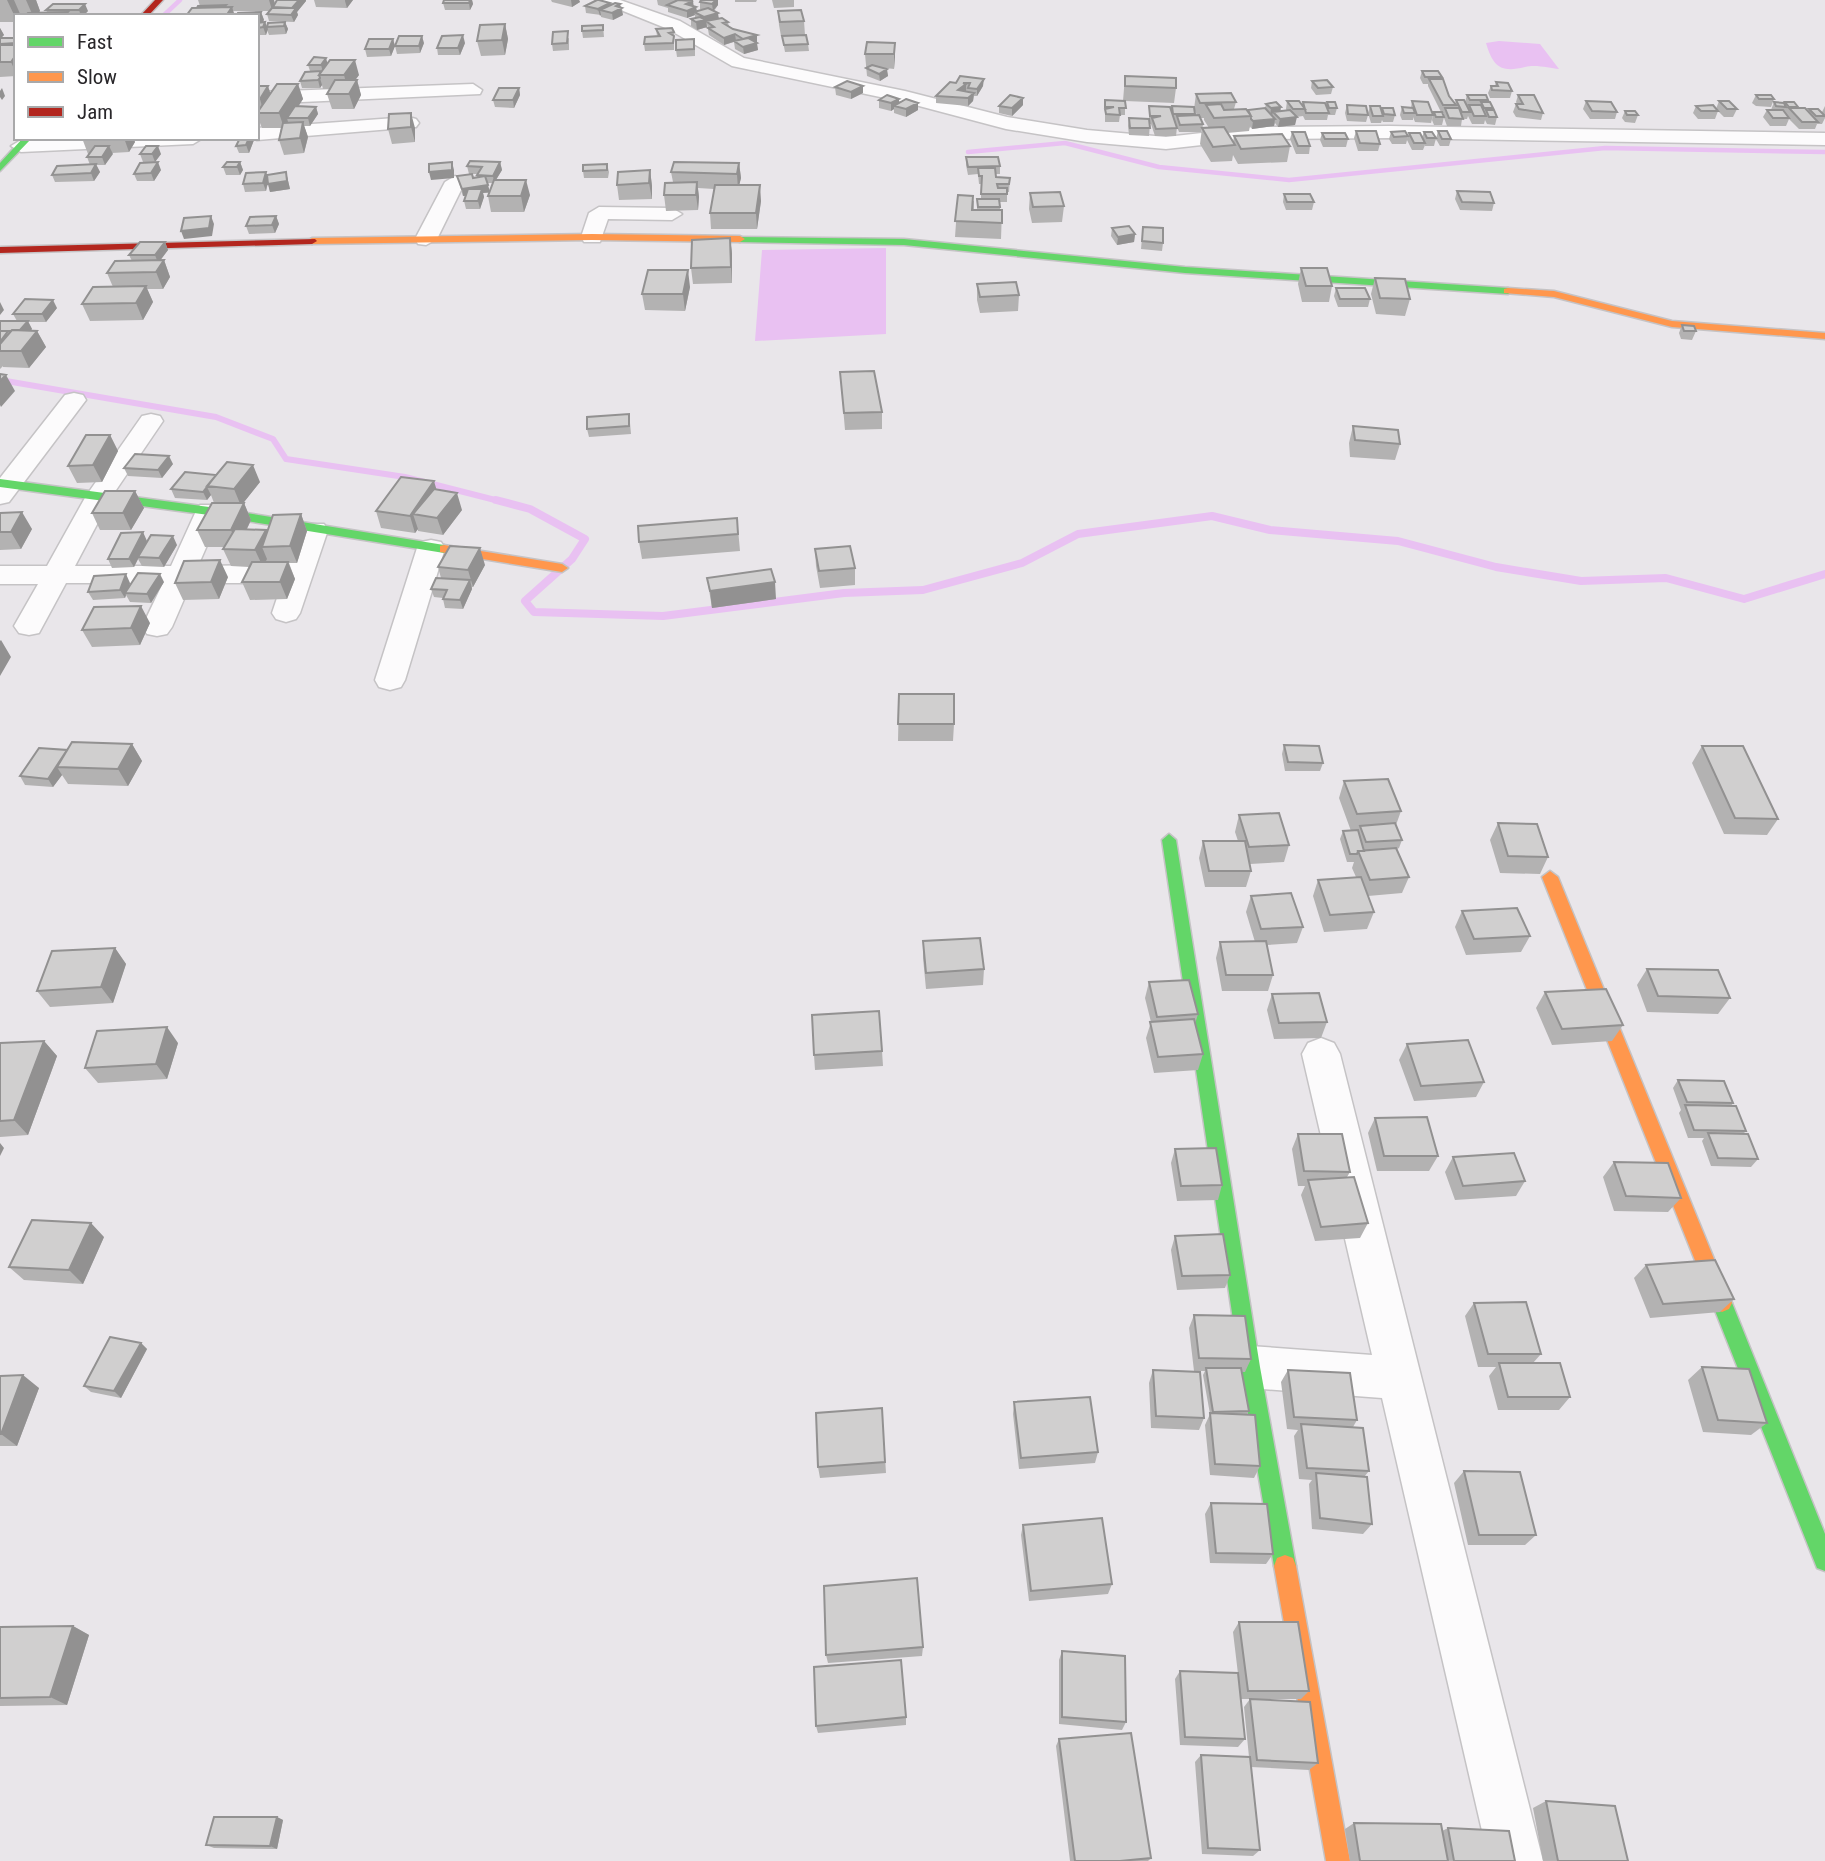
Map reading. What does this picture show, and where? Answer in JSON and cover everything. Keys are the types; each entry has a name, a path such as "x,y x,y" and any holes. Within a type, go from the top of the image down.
{"main road":[{"path":"146,14 159,0"},
{"path":"0,168 25,142"},
{"path":"0,250 592,237 735,236 904,242 1185,270 1553,294 1672,324 1825,336"},
{"path":"3,487 99,496 209,511 562,568"},
{"path":"1169,840 1250,1367 1338,1861"},
{"path":"1550,877 1825,1560"}],"street":[{"path":"604,0 674,25 738,62 905,97 1006,123 1087,136 1166,143 1255,133 1349,132 1717,135 1825,139"},
{"path":"259,98 473,90"},
{"path":"259,134 409,123"},
{"path":"25,142 109,140"},
{"path":"426,239 455,182"},
{"path":"592,237 598,213 672,214"},
{"path":"3,487 74,400"},
{"path":"29,626 99,496 151,421"},
{"path":"157,627 209,511"},
{"path":"286,613 314,530"},
{"path":"390,680 431,548"},
{"path":"0,575 299,574"},
{"path":"1321,1054 1397,1378 1516,1861"},
{"path":"1250,1367 1397,1378"}],"shaded area":[{"path":"1499,41 1540,44 1559,69 1533,66 1510,69 1499,66 1492,58 1486,43"},
{"path":"886,248 886,334 755,341 762,250"}],"building":[{"path":"277,0 299,0 292,8 273,7"},
{"path":"444,0 470,0 469,3 443,3"},
{"path":"597,0 610,3 598,9 585,6"},
{"path":"678,0 693,1 686,4 696,7 687,11 667,5"},
{"path":"716,0 712,4 700,2"},
{"path":"615,3 622,8 612,13 600,10"},
{"path":"53,4 85,4 79,10 46,10"},
{"path":"226,5 224,7 197,8 198,6"},
{"path":"232,7 227,14 188,14 192,8"},
{"path":"272,8 296,8 291,15 267,14"},
{"path":"708,8 718,13 704,17 694,12"},
{"path":"801,10 804,21 780,22 778,11"},
{"path":"68,12 66,14 28,13"},
{"path":"261,12 259,16 238,13"},
{"path":"700,17 706,20 696,22 691,19"},
{"path":"722,18 728,22 723,23 733,29 757,35 743,39 735,34 724,38 708,28 714,27 706,21"},
{"path":"285,22 284,26 267,27 268,23"},
{"path":"505,24 502,40 477,41 480,25"},
{"path":"603,25 603,30 582,31 582,26"},
{"path":"672,28 674,32 669,33 674,36 673,43 644,44 645,37 660,36 656,29"},
{"path":"568,31 567,43 552,44 553,32"},
{"path":"463,35 458,48 437,48 442,36"},
{"path":"806,35 808,44 784,45 782,36"},
{"path":"399,36 422,36 419,46 395,46"},
{"path":"0,38 14,38 14,43 0,44"},
{"path":"748,38 757,43 743,47 734,41"},
{"path":"369,39 393,39 389,49 365,49"},
{"path":"694,39 694,49 676,50 676,40"},
{"path":"867,42 895,43 894,54 865,54"},
{"path":"0,45 14,45 14,58 11,62 0,62"},
{"path":"314,57 326,58 321,65 308,65"},
{"path":"330,60 355,60 344,75 319,75"},
{"path":"872,65 887,69 879,74 866,68"},
{"path":"321,71 318,80 300,81 305,72"},
{"path":"1422,71 1438,71 1442,77 1425,77"},
{"path":"960,76 984,79 977,89 968,88 970,83 963,83 966,84 958,90 974,93 968,98 936,96 950,82 956,83"},
{"path":"1125,76 1176,78 1176,88 1125,86"},
{"path":"1429,79 1443,79 1449,96 1456,105 1443,105"},
{"path":"335,80 357,80 349,94 327,94"},
{"path":"1327,80 1333,87 1318,88 1312,81"},
{"path":"847,81 863,86 851,92 835,87"},
{"path":"1496,82 1508,83 1512,91 1492,90 1491,86 1498,86"},
{"path":"277,84 298,84 279,113 259,113"},
{"path":"259,86 268,86 260,99"},
{"path":"499,88 519,88 513,100 493,100"},
{"path":"1231,93 1236,102 1200,103 1196,94"},
{"path":"887,95 899,99 891,103 879,100"},
{"path":"1010,95 1023,98 1012,108 999,106"},
{"path":"1467,95 1486,95 1488,100 1470,100"},
{"path":"1518,95 1534,95 1543,113 1519,109 1516,104 1523,104"},
{"path":"1756,95 1771,95 1774,99 1759,99"},
{"path":"906,99 918,103 906,109 894,106"},
{"path":"1105,100 1125,101 1126,108 1119,108 1120,115 1106,114 1105,109 1114,107 1105,107"},
{"path":"1456,100 1464,100 1470,112 1462,112"},
{"path":"1287,101 1299,101 1305,109 1293,109"},
{"path":"1412,101 1428,102 1433,115 1417,115"},
{"path":"1586,101 1611,102 1617,112 1592,111"},
{"path":"1719,101 1729,101 1737,109 1727,109"},
{"path":"1276,102 1281,107 1271,108 1266,104"},
{"path":"1303,102 1325,103 1329,113 1306,113"},
{"path":"1327,102 1335,102 1337,108 1329,108"},
{"path":"1481,102 1490,102 1493,108 1484,108"},
{"path":"1774,102 1784,103 1786,107 1776,106"},
{"path":"1785,102 1794,102 1798,107 1789,107"},
{"path":"1221,104 1224,110 1246,109 1251,116 1214,118 1206,105"},
{"path":"1347,105 1366,106 1368,115 1348,114"},
{"path":"1469,105 1481,105 1486,116 1474,116"},
{"path":"1713,105 1718,111 1701,111 1696,106"},
{"path":"295,106 316,107 308,118 287,118"},
{"path":"1149,106 1170,107 1177,128 1156,129 1152,118 1161,116 1150,116"},
{"path":"1172,106 1194,107 1195,114 1173,114"},
{"path":"1370,106 1380,106 1383,116 1373,116"},
{"path":"1402,107 1413,108 1415,113 1404,113"},
{"path":"1265,108 1275,119 1251,119 1248,110"},
{"path":"1382,108 1393,108 1395,115 1384,114"},
{"path":"1445,108 1459,108 1463,119 1449,118"},
{"path":"1789,108 1805,108 1818,122 1802,122"},
{"path":"1809,109 1818,109 1825,116 1816,116"},
{"path":"1290,110 1297,117 1280,119 1273,112"},
{"path":"1486,110 1494,110 1497,117 1489,117"},
{"path":"1767,110 1783,110 1789,118 1773,118"},
{"path":"1625,111 1635,111 1638,115 1627,115"},
{"path":"1434,112 1442,112 1444,117 1436,117"},
{"path":"411,113 411,127 388,129 389,114"},
{"path":"1199,115 1203,124 1180,125 1177,116"},
{"path":"1129,118 1149,119 1150,128 1130,128"},
{"path":"303,122 300,138 279,140 283,123"},
{"path":"1224,127 1235,145 1213,147 1202,128"},
{"path":"1356,131 1376,131 1380,144 1360,143"},
{"path":"1405,131 1408,136 1394,137 1391,132"},
{"path":"1438,131 1447,131 1451,139 1442,139"},
{"path":"1292,132 1305,132 1310,146 1298,146"},
{"path":"1424,132 1432,132 1436,138 1427,138"},
{"path":"1322,133 1345,133 1348,139 1325,139"},
{"path":"1409,133 1420,133 1425,143 1414,143"},
{"path":"1282,134 1290,146 1241,149 1234,136"},
{"path":"239,140 248,140 246,145 236,146"},
{"path":"95,146 109,146 102,157 87,157"},
{"path":"146,146 158,146 152,154 140,154"},
{"path":"966,157 998,157 1000,166 968,167"},
{"path":"470,161 500,162 493,176 477,175 482,167 467,166"},
{"path":"158,162 151,173 134,174 140,163"},
{"path":"227,162 240,162 237,167 223,167"},
{"path":"452,162 452,170 429,172 429,164"},
{"path":"674,162 739,163 737,174 671,172"},
{"path":"96,164 91,173 52,175 57,166"},
{"path":"607,164 607,170 583,171 583,165"},
{"path":"978,168 995,168 996,177 1010,178 1009,184 997,184 998,188 1007,188 1007,194 981,194 982,176 979,176"},
{"path":"650,170 649,183 617,185 618,172"},
{"path":"266,172 263,183 243,184 246,173"},
{"path":"286,172 287,181 268,184 267,175"},
{"path":"472,174 473,178 485,176 488,185 462,189 457,176"},
{"path":"494,180 526,180 521,196 488,196"},
{"path":"697,182 696,195 664,195 665,183"},
{"path":"715,185 760,185 756,213 710,213"},
{"path":"468,189 482,189 478,201 464,201"},
{"path":"1457,191 1490,192 1494,203 1462,202"},
{"path":"1060,192 1064,206 1033,207 1030,193"},
{"path":"1284,194 1310,194 1314,202 1287,202"},
{"path":"958,195 973,196 972,210 1002,210 1002,223 955,221"},
{"path":"977,199 999,199 1000,207 978,207"},
{"path":"211,216 209,228 181,231 184,218"},
{"path":"276,216 272,225 246,226 250,217"},
{"path":"1129,226 1135,234 1118,237 1112,228"},
{"path":"1143,227 1163,228 1163,243 1142,241"},
{"path":"730,238 731,267 691,268 692,240"},
{"path":"140,242 165,242 155,255 129,255"},
{"path":"164,260 156,272 107,273 115,261"},
{"path":"1301,268 1327,268 1332,286 1306,286"},
{"path":"648,270 688,270 683,294 642,294"},
{"path":"1375,278 1405,279 1410,299 1380,298"},
{"path":"1016,282 1019,295 980,297 977,284"},
{"path":"146,286 136,303 82,304 93,287"},
{"path":"1336,288 1365,288 1370,299 1340,299"},
{"path":"25,299 53,300 42,314 13,314"},
{"path":"0,321 28,321 20,330 0,331"},
{"path":"1682,325 1694,326 1696,331 1684,331"},
{"path":"12,330 37,331 21,351 0,351 0,344"},
{"path":"0,331 8,331 0,342"},
{"path":"874,371 882,412 844,413 840,372"},
{"path":"629,414 629,426 587,429 587,417"},
{"path":"1353,426 1398,430 1400,444 1355,440"},
{"path":"86,435 110,435 93,465 68,466"},
{"path":"135,454 169,456 158,470 124,468"},
{"path":"227,462 253,465 234,489 207,486"},
{"path":"185,472 216,475 203,492 171,489"},
{"path":"401,477 434,481 410,516 376,511"},
{"path":"434,489 457,493 437,518 413,514"},
{"path":"105,491 135,491 123,513 92,513"},
{"path":"212,503 244,503 231,530 197,530"},
{"path":"22,512 11,532 0,532 0,513"},
{"path":"301,514 290,546 262,547 273,515"},
{"path":"737,518 738,534 639,542 638,526"},
{"path":"235,529 266,530 255,550 223,549"},
{"path":"143,532 129,559 108,559 121,533"},
{"path":"151,535 173,536 159,558 138,557"},
{"path":"450,546 480,548 468,570 438,567"},
{"path":"850,546 855,568 819,571 815,549"},
{"path":"220,560 211,582 175,583 184,561"},
{"path":"252,562 288,562 280,582 242,582"},
{"path":"771,569 775,582 710,591 707,578"},
{"path":"138,573 160,574 147,594 125,593"},
{"path":"126,574 120,590 88,592 94,576"},
{"path":"436,578 470,580 460,600 443,599 447,590 431,589"},
{"path":"141,606 131,628 82,630 94,607"},
{"path":"899,694 954,694 954,724 898,724"},
{"path":"72,742 132,744 118,769 57,767"},
{"path":"1284,745 1319,746 1323,763 1288,762"},
{"path":"1702,746 1743,746 1778,819 1735,818"},
{"path":"39,748 67,750 48,779 20,776"},
{"path":"1388,779 1401,811 1357,814 1344,781"},
{"path":"1279,813 1289,845 1249,847 1239,815"},
{"path":"1395,823 1402,840 1366,842 1360,826"},
{"path":"1498,823 1537,824 1548,857 1508,856"},
{"path":"1358,830 1364,851 1350,854 1343,831"},
{"path":"1203,841 1245,841 1251,871 1209,871"},
{"path":"1396,848 1409,877 1370,880 1358,851"},
{"path":"1361,877 1374,912 1330,915 1318,880"},
{"path":"1291,893 1303,927 1261,929 1251,896"},
{"path":"1517,908 1530,936 1474,939 1462,911"},
{"path":"980,938 984,969 926,973 923,941"},
{"path":"1266,941 1273,975 1226,975 1220,942"},
{"path":"115,948 101,987 37,991 52,951"},
{"path":"1647,969 1718,970 1730,998 1658,996"},
{"path":"1189,980 1198,1014 1157,1017 1149,982"},
{"path":"1606,989 1623,1025 1562,1029 1545,992"},
{"path":"1319,993 1327,1022 1279,1023 1272,994"},
{"path":"879,1011 882,1051 814,1055 812,1015"},
{"path":"1194,1019 1203,1054 1158,1057 1150,1022"},
{"path":"167,1027 156,1064 85,1068 97,1031"},
{"path":"1468,1040 1484,1082 1421,1086 1407,1044"},
{"path":"44,1041 14,1120 0,1121 0,1043"},
{"path":"1678,1080 1724,1081 1733,1103 1687,1102"},
{"path":"1685,1105 1736,1106 1746,1131 1694,1130"},
{"path":"1427,1117 1438,1156 1384,1156 1375,1118"},
{"path":"1708,1133 1748,1134 1758,1159 1718,1158"},
{"path":"1298,1134 1342,1134 1350,1172 1304,1171"},
{"path":"1216,1148 1222,1185 1181,1186 1175,1149"},
{"path":"1514,1153 1525,1181 1463,1186 1453,1157"},
{"path":"1614,1162 1668,1163 1681,1198 1626,1196"},
{"path":"1354,1177 1368,1223 1321,1227 1308,1180"},
{"path":"32,1220 91,1223 69,1270 9,1267"},
{"path":"1223,1234 1230,1275 1182,1276 1175,1236"},
{"path":"1715,1260 1734,1299 1663,1304 1646,1265"},
{"path":"1526,1302 1541,1354 1488,1354 1474,1303"},
{"path":"1194,1315 1245,1316 1251,1359 1199,1358"},
{"path":"110,1337 141,1343 114,1391 84,1386"},
{"path":"1499,1363 1560,1363 1570,1397 1508,1397"},
{"path":"1702,1367 1749,1369 1767,1423 1718,1420"},
{"path":"1206,1368 1241,1368 1249,1411 1213,1412"},
{"path":"1153,1370 1200,1372 1204,1418 1156,1416"},
{"path":"1288,1370 1350,1373 1357,1420 1294,1417"},
{"path":"23,1375 1,1434 0,1434 0,1376"},
{"path":"1090,1397 1098,1452 1021,1458 1014,1402"},
{"path":"882,1408 885,1462 818,1467 816,1413"},
{"path":"1210,1413 1255,1415 1260,1466 1215,1464"},
{"path":"1301,1424 1363,1428 1369,1471 1307,1468"},
{"path":"1464,1471 1520,1472 1536,1535 1479,1535"},
{"path":"1316,1473 1367,1477 1372,1524 1320,1518"},
{"path":"1211,1503 1267,1504 1273,1554 1216,1553"},
{"path":"1102,1518 1112,1584 1031,1591 1023,1525"},
{"path":"917,1578 923,1647 826,1655 824,1586"},
{"path":"1239,1622 1298,1622 1309,1691 1248,1691"},
{"path":"73,1626 50,1697 0,1698 0,1627"},
{"path":"1062,1651 1125,1656 1126,1722 1062,1717"},
{"path":"901,1660 906,1717 816,1726 814,1667"},
{"path":"1180,1671 1238,1673 1245,1739 1185,1737"},
{"path":"1250,1699 1310,1702 1318,1763 1257,1760"},
{"path":"1131,1733 1151,1858 1075,1861 1059,1739"},
{"path":"1201,1755 1250,1757 1260,1850 1208,1848"},
{"path":"1546,1801 1615,1806 1628,1861 1558,1861"},
{"path":"214,1817 277,1817 270,1846 206,1845"},
{"path":"1354,1823 1441,1824 1448,1861 1360,1861"},
{"path":"1448,1828 1509,1831 1515,1861 1454,1861"}],"waterway":[{"path":"165,14 180,0"},
{"path":"968,152 1065,143 1159,167 1289,180 1605,148 1825,152"},
{"path":"0,380 216,417 273,439 286,459 405,477 503,502"},
{"path":"496,500 530,509 585,539 572,559 525,601 534,612 663,616 844,593 923,590 1022,563 1078,534 1212,516 1270,530 1398,541 1496,567 1581,581 1666,578 1744,599 1825,574"}],"traffic: fast":[{"path":"0,168 26,140"},
{"path":"740,239 904,242 1185,270 1508,291"},
{"path":"0,483 209,511 444,549"},
{"path":"1169,840 1250,1367 1285,1566"},
{"path":"1722,1303 1825,1560"}],"traffic: slow":[{"path":"312,241 592,237 740,239"},
{"path":"1508,291 1554,294 1672,324 1825,336"},
{"path":"444,549 562,568"},
{"path":"1550,877 1722,1303"},
{"path":"1285,1566 1338,1861"}],"traffic: jam":[{"path":"146,14 159,0"},
{"path":"0,250 312,241"}]}
